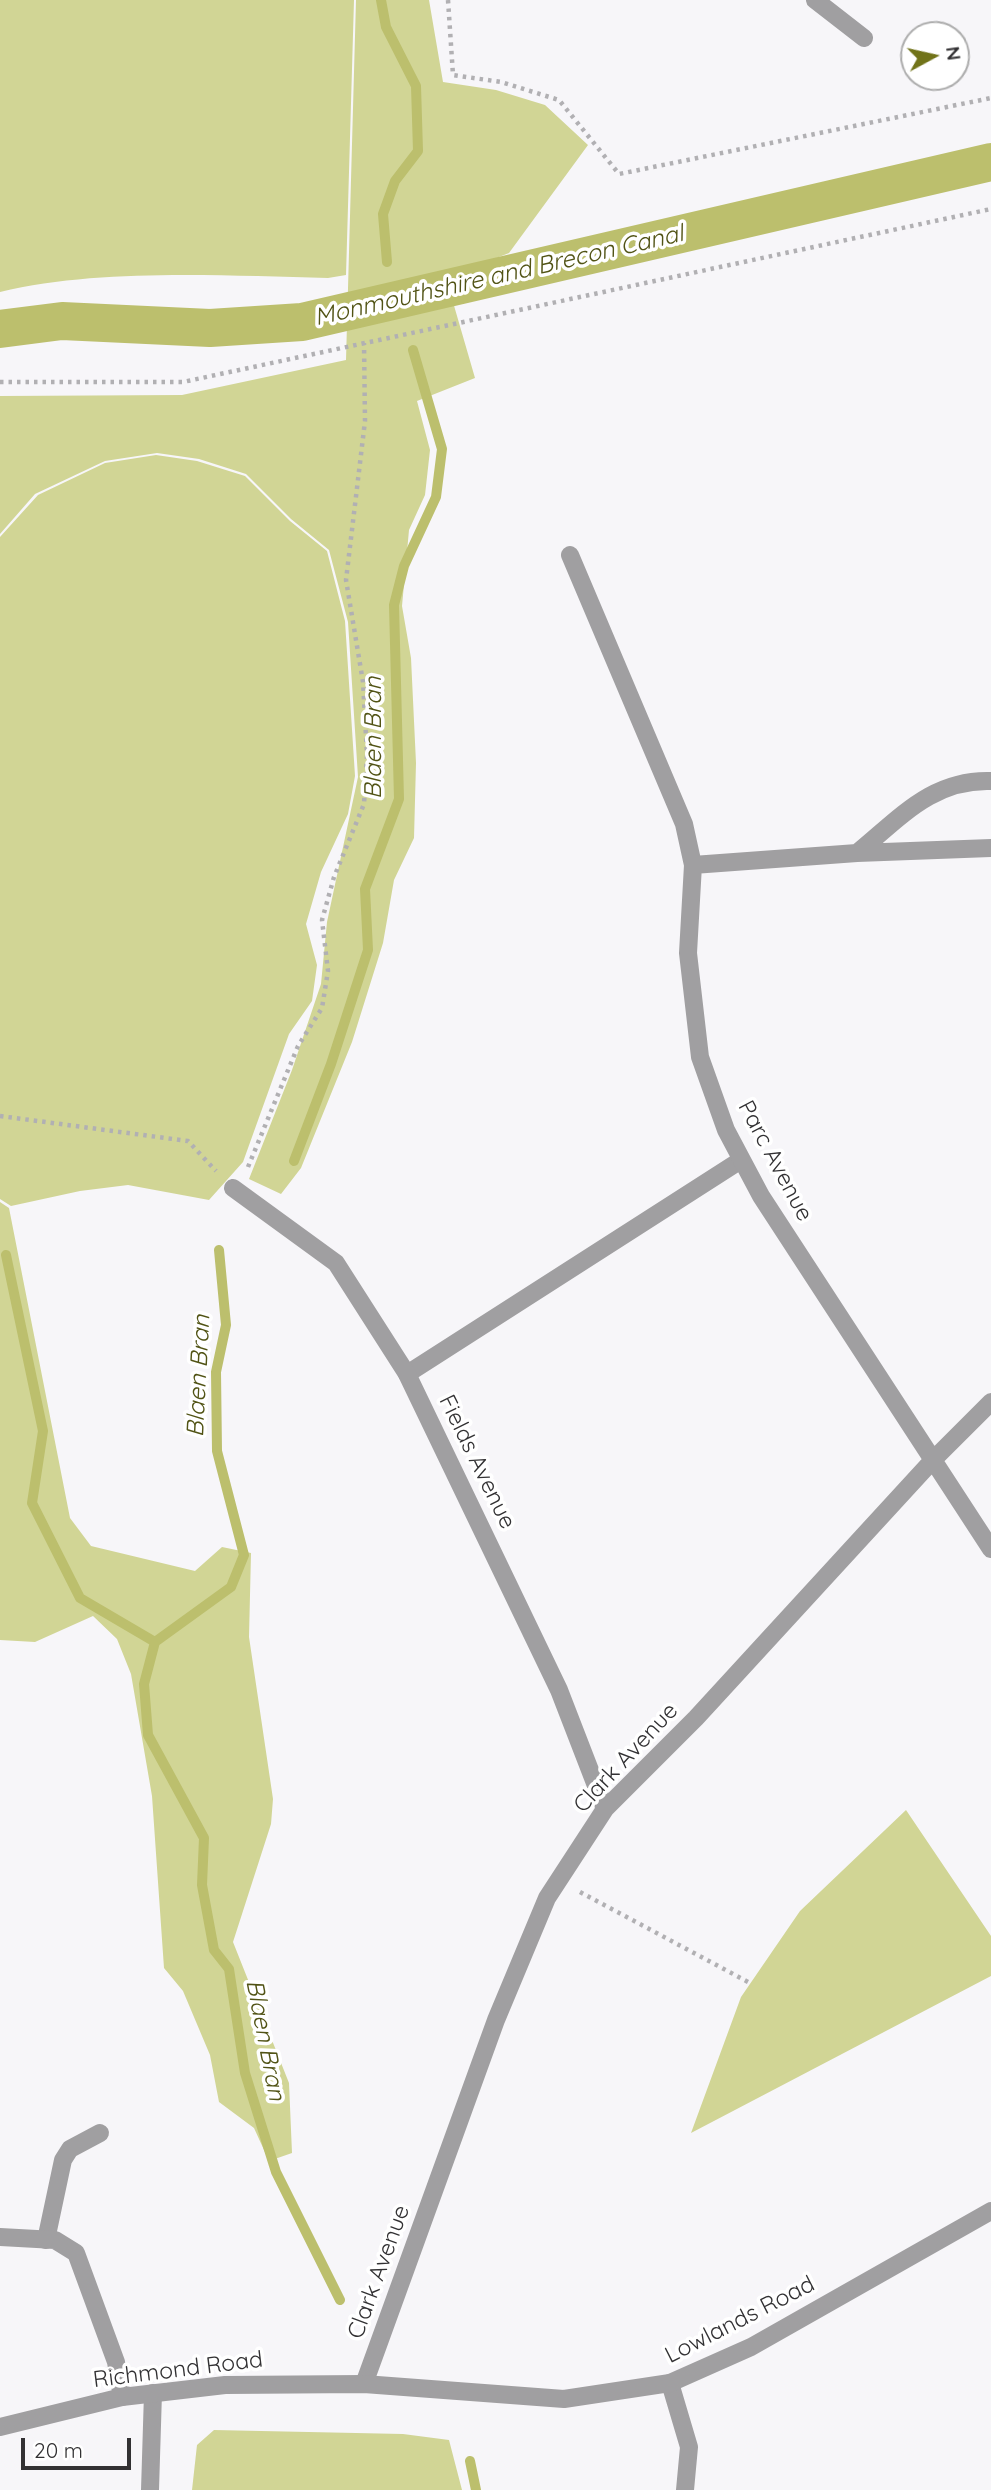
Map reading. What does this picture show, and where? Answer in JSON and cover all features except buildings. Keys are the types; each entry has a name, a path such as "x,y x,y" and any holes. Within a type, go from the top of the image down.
{"street":[{"path":"815,0 864,38"},
{"name":"Parc Avenue","path":"570,555 684,824 693,865 688,953 700,1057 726,1130 761,1196 991,1549"},
{"path":"857,853 934,791 974,780 991,781"},
{"path":"693,865 857,853 991,848"},
{"path":"407,1374 741,1160"},
{"name":"Fields Avenue","path":"233,1188 336,1264 407,1374 559,1690 605,1809"},
{"name":"Clark Avenue","path":"364,2384 496,2020 547,1898 558,1880 605,1809 696,1718 932,1461 991,1402"},
{"path":"46,2240 63,2160 71,2149 100,2133"},
{"name":"Lowlands Road","path":"364,2384 564,2399 670,2383 751,2347 991,2211"},
{"path":"0,2237 55,2240 76,2253 116,2362 122,2397"},
{"path":"670,2383 689,2447 685,2490"},
{"name":"Richmond Road","path":"0,2427 122,2397 153,2393 225,2385 364,2384"},
{"path":"150,2490 153,2393"}],"path":[{"path":"448,0 453,75 501,82 559,100 619,174 991,98"},
{"path":"0,382 183,382 991,209"},
{"path":"0,1116 188,1141 233,1188 251,1161 298,1046 322,1007 328,971 322,920 334,877 364,804 367,755 363,682 346,580 365,421 363,343"},
{"path":"558,1880 750,1983"}],"green space":[{"path":"0,0 354,0 346,275 328,278 121,276 39,284 0,292"},
{"path":"356,0 429,0 443,82 496,90 545,105 588,145 509,253 446,278 475,378 417,401 430,450 425,495 409,530 402,606 411,658 416,763 414,838 394,880 383,943 352,1042 301,1168 281,1194 249,1179 292,1070 321,984 327,922 358,777 348,622 329,550 291,519 246,474 199,459 157,453 105,461 35,494 0,534 0,396 182,395 346,360"},
{"path":"156,455 197,461 245,476 290,521 327,551 345,621 355,776 348,814 321,872 306,924 317,965 312,1001 289,1034 243,1162 209,1200 128,1185 80,1191 11,1206 0,1199 0,537 38,495 105,463"},
{"path":"0,1202 9,1208 70,1518 91,1546 195,1571 222,1547 251,1553 249,1637 273,1799 271,1824 233,1942 289,2083 292,2153 269,2161 254,2128 219,2102 210,2055 183,1991 164,1968 152,1796 131,1674 117,1639 93,1616 35,1642 0,1640"},
{"path":"906,1810 991,1936 991,1976 691,2133 741,1997 800,1911"},
{"path":"214,2430 403,2434 449,2440 462,2490 192,2490 197,2445"}],"waterway":[{"name":"Blaen Bran","path":"381,0 386,27 416,86 418,151 395,181 383,214 387,262"},
{"name":"Monmouthshire and Brecon Canal","path":"0,329 62,321 210,328 302,322 991,162"},
{"name":"Blaen Bran","path":"294,1161 331,1064 368,950 365,889 399,799 394,605 404,566 436,497 442,449 413,350"},
{"name":"Blaen Bran","path":"219,1250 226,1325 216,1372 217,1451 244,1555 231,1587 155,1642 144,1684 148,1735 204,1838 202,1885 214,1950 229,1969 245,2073 276,2172 340,2300"},
{"path":"6,1255 43,1431 32,1503 80,1598 155,1642"},
{"name":"Blaen Bran","path":"470,2461 476,2490"}]}
